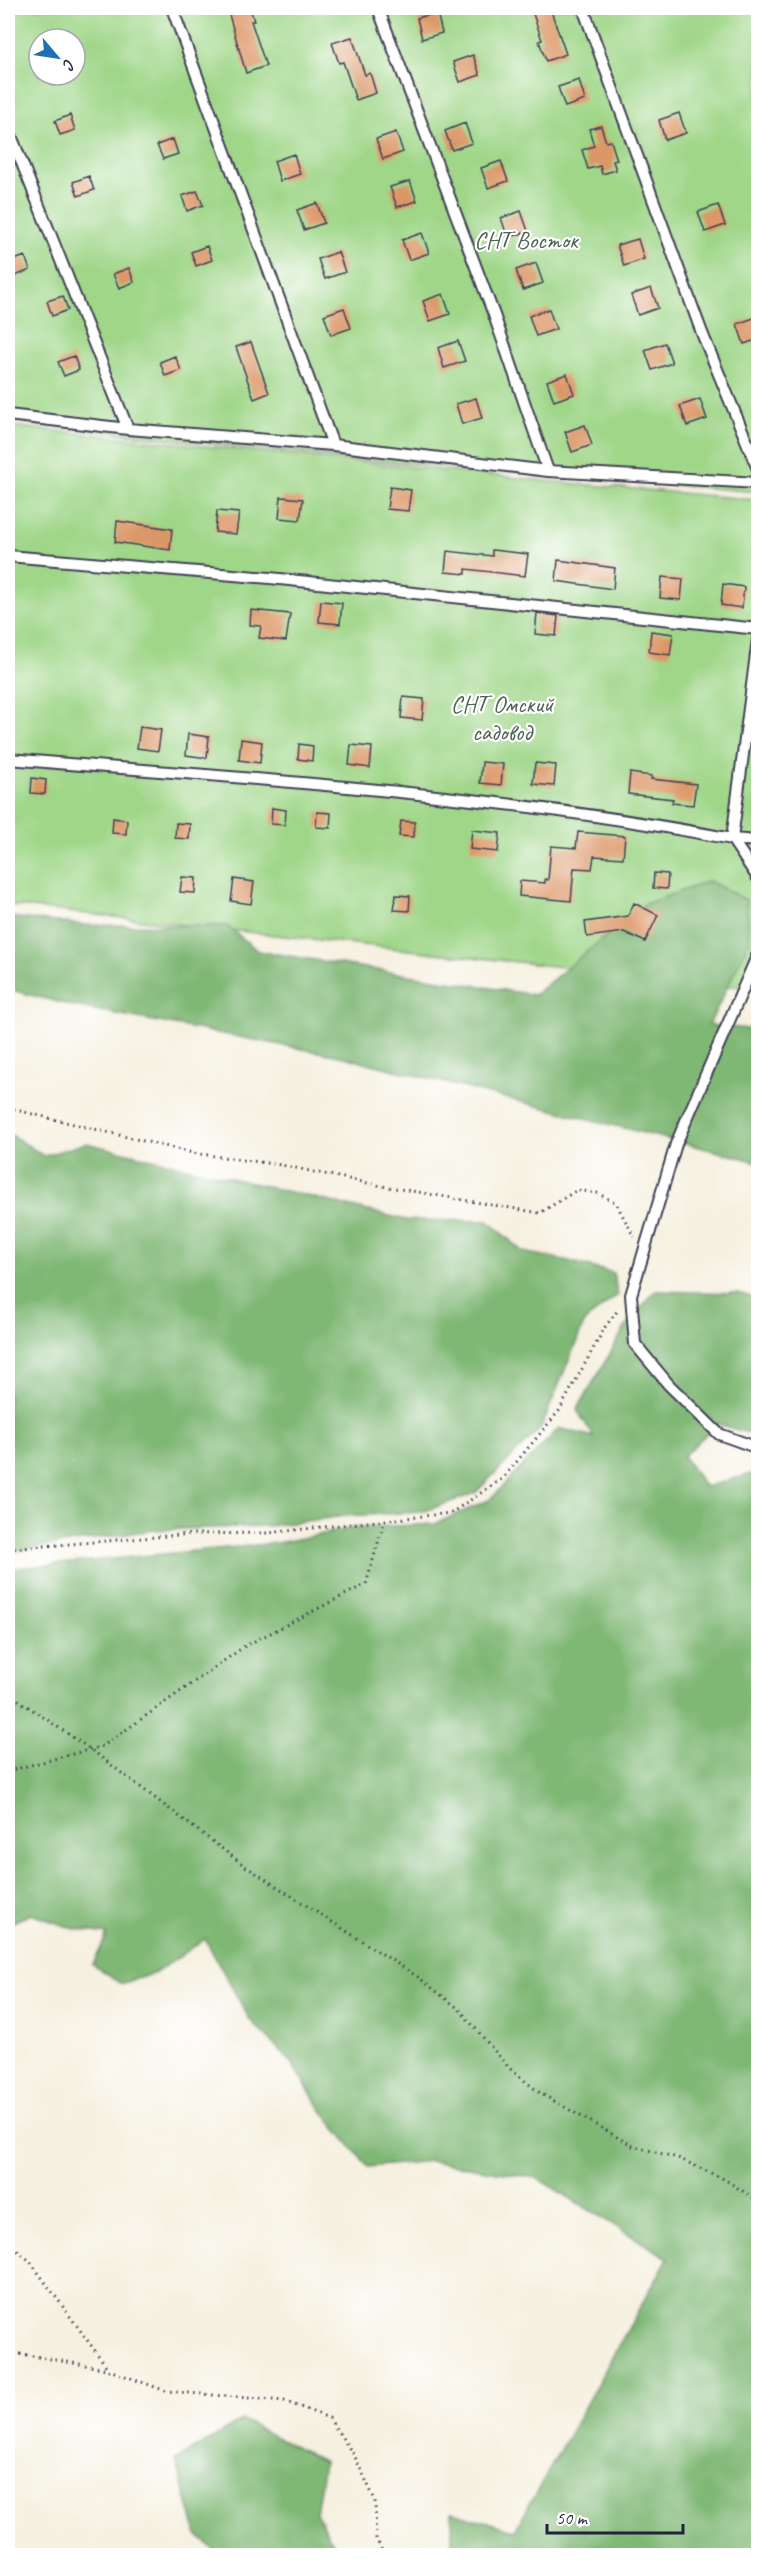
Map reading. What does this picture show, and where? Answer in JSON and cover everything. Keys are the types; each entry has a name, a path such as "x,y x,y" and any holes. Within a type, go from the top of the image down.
{"lane":[{"path":"172,8 333,445"},
{"path":"378,8 494,315 548,471"},
{"path":"583,8 702,333 759,469"},
{"path":"8,128 128,429"},
{"path":"8,415 128,429 333,445 548,471 759,483"},
{"path":"8,556 270,578 759,629"},
{"path":"759,639 732,839 759,878"},
{"path":"8,759 489,801 732,839 759,841"},
{"path":"759,954 676,1144 631,1295 635,1344 669,1385 719,1434 759,1448"}],"path":[{"path":"8,1108 193,1154 281,1165 382,1186 540,1213 577,1190 597,1193 616,1203 643,1255"},
{"path":"8,1549 192,1534 268,1533 451,1513 503,1478 559,1411 605,1327 631,1295"},
{"path":"8,1771 103,1746 245,1646 366,1584 384,1522"},
{"path":"8,1693 90,1749 245,1866 418,1977 459,2009 509,2068 540,2093 633,2146 678,2158 724,2180 759,2201"},
{"path":"8,2242 29,2260 109,2370"},
{"path":"8,2355 22,2354 109,2370 166,2391 284,2401 329,2418 355,2457 375,2500 376,2539 385,2556"}],"green space":[{"name":"СНТ Восток","path":"8,8 758,8 758,492 365,460 8,421"},
{"name":"СНТ Омский садовод","path":"8,426 758,500 758,989 8,905"},
{"path":"709,881 746,900 750,940 709,1025 758,1030 758,1162 340,1056 69,1005 8,989 8,917 85,925 227,926 258,951 534,995 645,904"},
{"path":"8,1133 44,1156 86,1143 406,1220 488,1221 523,1252 613,1273 618,1295 585,1321 541,1428 475,1493 422,1512 345,1516 268,1526 153,1530 14,1551 8,1547"},
{"path":"655,1291 738,1293 758,1299 758,1436 717,1424 683,1456 705,1487 758,1472 758,2555 455,2555 452,2548 452,2512 515,2530 668,2258 537,2178 430,2161 368,2167 325,2115 290,2061 250,2020 205,1939 155,1973 121,1984 93,1965 107,1934 75,1929 31,1914 8,1924 8,1569 277,1543 354,1528 435,1524 491,1499 559,1428 594,1437 577,1410 625,1328"},
{"path":"242,2420 324,2462 316,2513 338,2552 349,2555 221,2555 197,2535 176,2460"}],"building":[{"path":"227,8 250,8 254,21 251,21 266,66 246,73"},
{"path":"531,8 550,8 566,54 546,61 539,41 542,40"},
{"path":"437,13 442,33 422,39 417,18"},
{"path":"352,37 365,75 370,73 376,93 356,100 343,62 339,63 332,43"},
{"path":"473,55 480,75 460,82 453,62"},
{"path":"579,80 585,100 565,107 558,87"},
{"path":"679,113 686,133 665,140 659,120"},
{"path":"70,115 75,130 60,135 55,121"},
{"path":"465,123 472,143 452,150 445,131"},
{"path":"601,126 606,142 611,141 617,160 613,161 616,170 602,174 600,166 588,169 582,150 594,146 589,129"},
{"path":"396,132 403,152 383,159 376,139"},
{"path":"173,139 178,154 163,159 157,145"},
{"path":"294,154 300,174 280,181 274,161"},
{"path":"501,161 508,181 488,188 481,168"},
{"path":"89,176 94,190 78,196 73,182"},
{"path":"410,181 417,201 397,207 390,187"},
{"path":"197,191 203,205 187,211 182,196"},
{"path":"317,203 324,223 304,230 297,210"},
{"path":"718,205 725,225 705,232 698,212"},
{"path":"521,211 528,231 508,238 501,218"},
{"path":"422,233 429,253 409,260 402,240"},
{"path":"638,239 644,259 624,266 617,245"},
{"path":"207,246 212,260 196,266 191,252"},
{"path":"338,252 345,272 325,279 318,259"},
{"path":"25,256 30,270 15,276 9,262"},
{"path":"536,263 543,283 523,290 516,270"},
{"path":"129,268 134,282 119,288 113,274"},
{"path":"651,288 658,308 638,315 631,295"},
{"path":"443,294 450,314 430,321 423,301"},
{"path":"63,296 68,310 52,316 47,301"},
{"path":"344,308 351,328 331,335 324,315"},
{"path":"549,309 556,329 536,336 529,316"},
{"path":"759,316 759,339 744,344 737,324"},
{"path":"458,341 465,361 444,368 438,348"},
{"path":"251,342 269,393 254,399 236,347"},
{"path":"665,343 672,363 652,370 645,350"},
{"path":"74,356 79,370 64,376 58,362"},
{"path":"175,356 181,370 165,376 160,362"},
{"path":"567,374 574,394 554,401 547,381"},
{"path":"476,398 482,418 462,424 456,404"},
{"path":"700,399 707,419 687,426 680,406"},
{"path":"585,425 592,445 572,452 565,432"},
{"path":"390,487 411,490 408,511 387,509"},
{"path":"281,497 303,499 300,520 279,518"},
{"path":"217,511 239,513 236,534 215,532"},
{"path":"117,521 172,529 170,550 115,542"},
{"path":"492,550 528,554 525,576 466,569 466,574 445,572 447,551 492,556"},
{"path":"558,560 615,568 613,589 556,581"},
{"path":"662,577 683,579 681,600 660,598"},
{"path":"723,584 744,587 742,608 721,605"},
{"path":"321,601 342,603 340,624 319,622"},
{"path":"251,610 290,614 286,641 259,638 261,626 250,625"},
{"path":"537,613 558,616 556,636 535,634"},
{"path":"651,631 673,634 670,655 649,652"},
{"path":"403,697 424,699 422,720 401,718"},
{"path":"140,727 161,730 158,751 137,748"},
{"path":"188,734 209,737 207,758 186,755"},
{"path":"241,739 262,742 260,763 239,760"},
{"path":"299,744 313,746 312,761 298,759"},
{"path":"351,745 372,747 370,768 349,765"},
{"path":"482,762 503,764 501,785 480,783"},
{"path":"535,763 556,765 554,786 533,784"},
{"path":"630,773 652,776 651,779 696,784 693,805 672,803 673,799 628,794"},
{"path":"32,778 46,780 45,794 31,793"},
{"path":"272,808 286,810 285,825 271,824"},
{"path":"317,812 331,813 330,828 316,827"},
{"path":"113,818 127,820 126,834 112,833"},
{"path":"401,821 415,822 414,837 399,836"},
{"path":"176,823 190,824 189,839 175,838"},
{"path":"472,830 500,833 498,852 470,849"},
{"path":"578,832 625,836 623,858 594,856 592,869 574,868 571,901 519,896 520,881 545,883 545,879 548,880 551,846 576,848"},
{"path":"654,873 668,874 667,889 653,888"},
{"path":"182,877 196,878 195,893 180,892"},
{"path":"234,879 254,882 251,904 231,901"},
{"path":"396,895 410,896 409,911 394,910"},
{"path":"634,903 658,915 645,942 624,932 587,937 585,922 628,916"}]}
